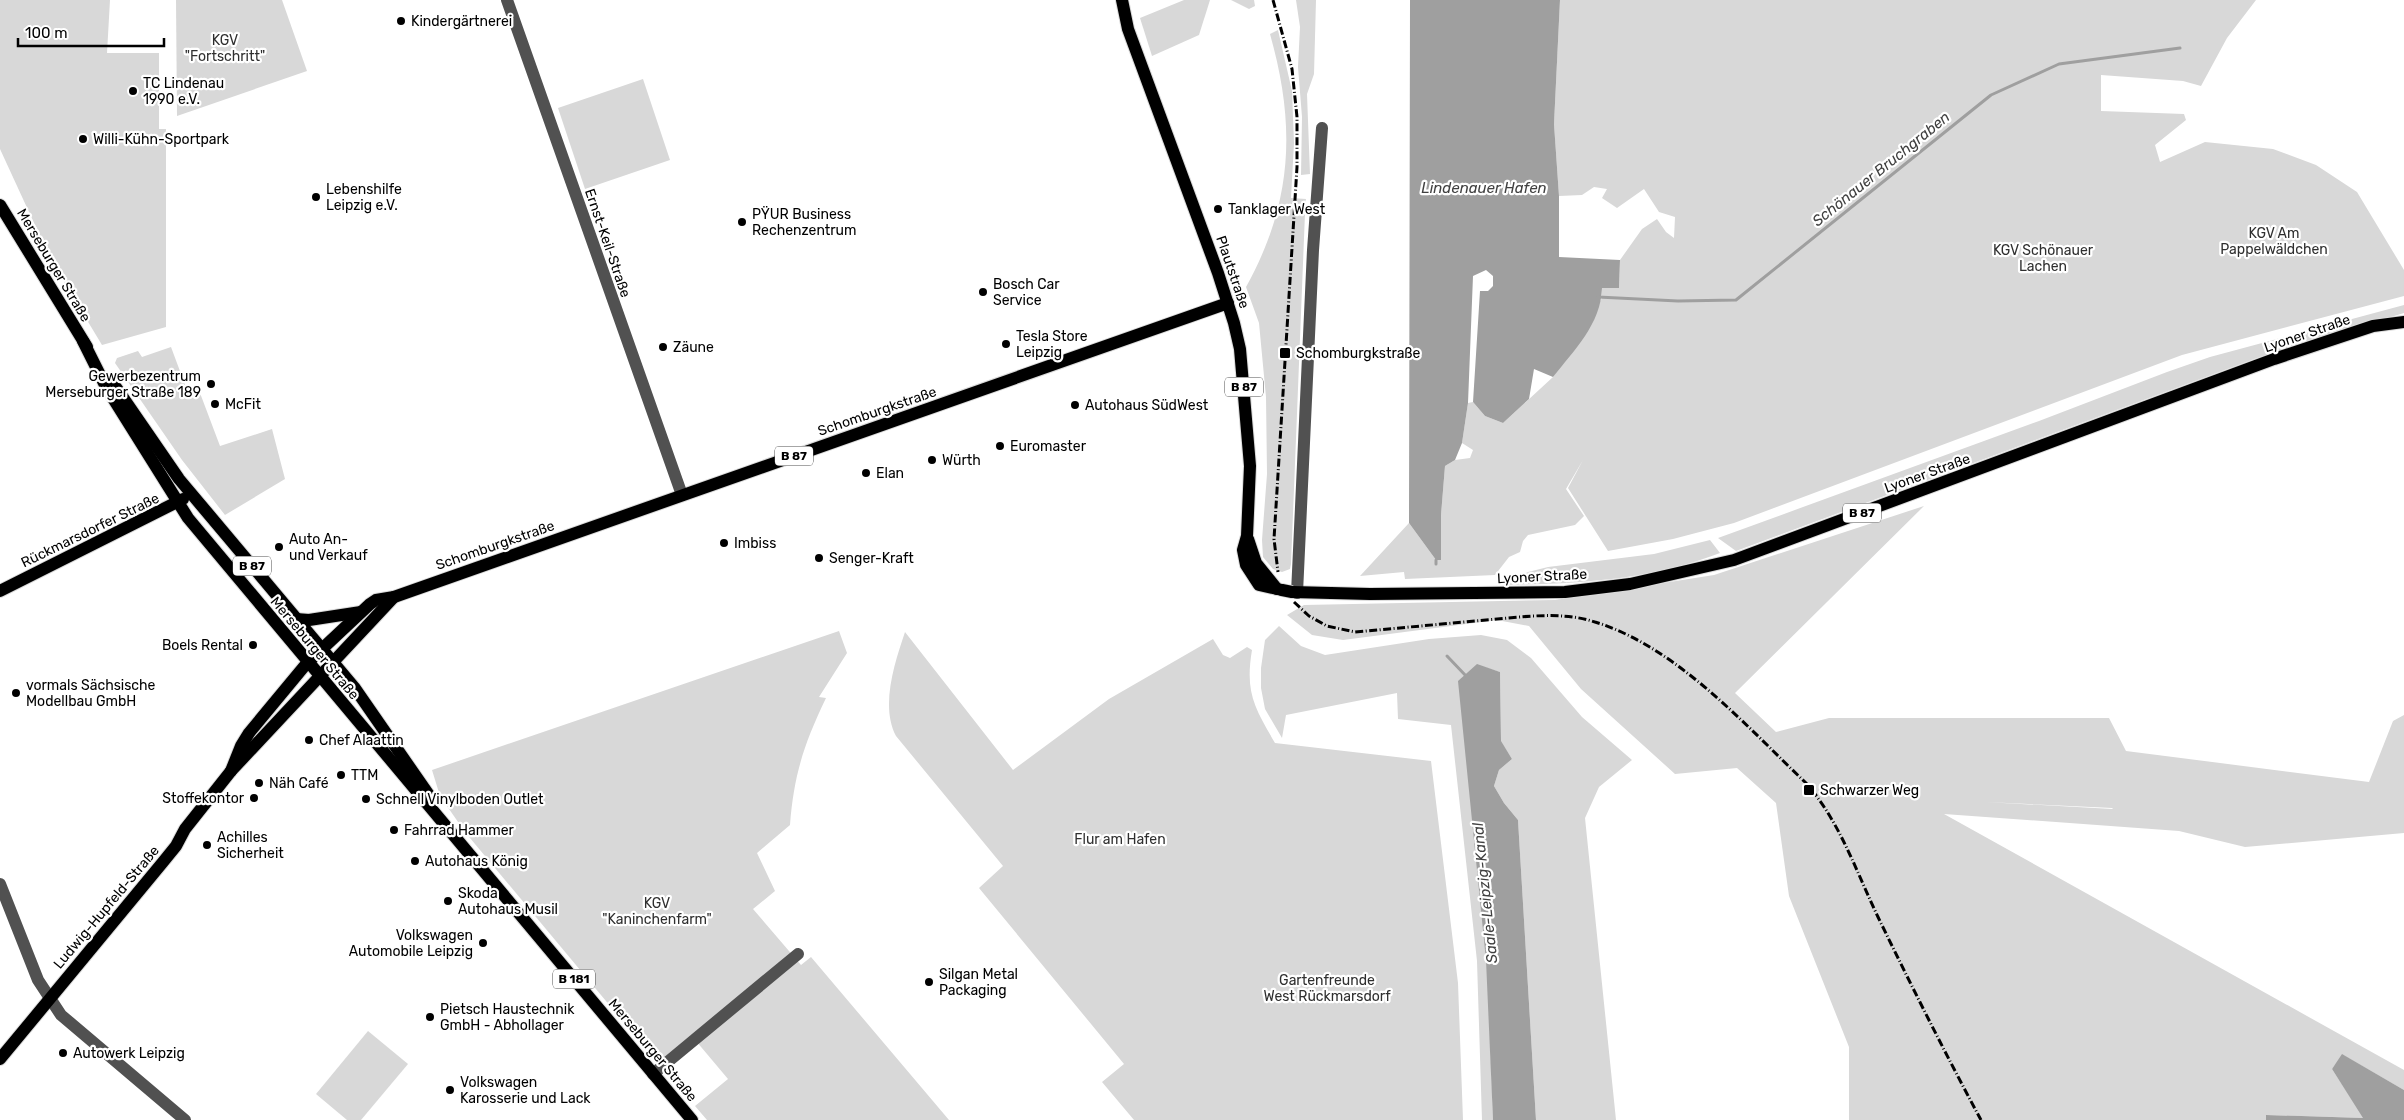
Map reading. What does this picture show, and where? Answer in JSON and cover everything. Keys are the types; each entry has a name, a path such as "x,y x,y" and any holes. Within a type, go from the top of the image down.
{"main road":[{"name":"Plautstraße","path":"1122,0 1131,38 1228,303 1238,341 1250,466 1247,536 1242,550 1251,575 1259,585 1287,591"},
{"name":"Merseburger Straße","path":"0,205 83,341 166,462 334,663 379,722 423,785 456,838"},
{"name":"Schomburgkstraße","path":"307,663 360,612 376,600 394,597 1228,303"},
{"name":"Lyoner Straße","path":"1287,591 1565,592 1630,584 1734,560 2274,359 2373,326 2404,322"},
{"name":"Merseburger Straße","path":"83,341 106,387 188,518 307,663 692,1120"},
{"name":"Rückmarsdorfer Straße","path":"0,591 192,495"},
{"name":"Schomburgkstraße","path":"319,676 334,663 394,597"},
{"name":"B 87","path":"296,619 309,620 360,612"},
{"name":"Ludwig-Hupfeld-Straße","path":"231,771 241,746 250,733 307,663"},
{"name":"Ludwig-Hupfeld-Straße","path":"0,1059 172,851 185,829 231,771 319,676"}],"street":[{"name":"Ernst-Keil-Straße","path":"507,0 682,495"},
{"path":"1287,591 1322,128"},
{"path":"0,884 38,980 49,1000 61,1015 185,1120"},
{"path":"654,1074 798,954"}],"green space":[{"name":"Willi-Kühn-Sportpark","path":"0,0 110,0 107,53 159,53 159,129 166,129 166,327 102,345 52,262 0,149"},
{"name":"KGV \"Fortschritt\"","path":"176,0 282,0 307,71 177,116"},
{"path":"1184,0 1210,0 1199,35 1152,56 1140,18"},
{"path":"1231,0 1254,0 1255,6 1249,9"},
{"path":"1296,0 1316,0 1314,74 1307,94 1310,174 1301,175 1302,117 1298,67 1300,27"},
{"path":"1560,0 2256,0 2227,38 2201,86 2183,81 2101,75 2101,111 2184,114 2186,120 2155,145 2160,162 2205,142 2273,149 2316,165 2357,192 2404,270 2404,296 2182,355 1734,523 1673,539 1608,551 1568,488 1583,460 1566,489 1584,516 1575,525 1528,535 1523,541 1520,552 1509,557 1495,575 1405,579 1404,572 1360,576 1409,523 1436,560 1441,560 1441,515 1445,466 1455,460 1470,458 1473,450 1462,443 1468,403 1473,402 1485,416 1503,423 1553,377 1602,298 1602,287 1619,288 1620,260 1642,229 1657,219 1666,232 1674,238 1675,217 1659,212 1644,189 1617,208 1602,198 1607,189 1594,187 1582,195 1559,196 1554,124"},
{"path":"1278,30 1292,91 1294,143 1291,198 1306,199 1305,204 1302,204 1302,212 1305,213 1291,564 1290,569 1282,572 1273,569 1263,557 1262,540 1267,474 1266,397 1259,323 1246,287 1262,255 1273,225 1281,194 1285,163 1284,100 1270,34"},
{"path":"643,79 670,160 585,189 558,108"},
{"path":"2404,305 2404,313 2257,358 1736,551 1718,538 2210,357"},
{"path":"171,347 187,390 192,389 200,393 220,446 272,429 285,479 225,515 182,460 115,363 117,358 138,351 142,357"},
{"path":"1924,506 1735,693 1776,732 1829,718 2109,718 2126,751 2369,782 2393,721 2404,715 2404,833 2245,847 2179,831 1944,814 2404,1070 2404,1090 2343,1055 2332,1069 2364,1118 2267,1115 2266,1120 1849,1120 1849,1047 1789,896 1776,803 1737,768 1675,774 1581,689 1529,626 1497,620 1343,640 1312,635 1287,615 1304,605 1555,600 1714,575","holes":["1985,802 2112,808 2113,809"]},
{"path":"1710,540 1720,553 1694,562 1641,575 1586,582 1503,585 1528,572 1548,567 1654,554"},
{"path":"1279,626 1301,646 1325,655 1429,639 1481,635 1507,640 1531,658 1582,717 1632,760 1599,787 1585,818 1616,1120 1536,1120 1518,820 1504,803 1494,786 1499,770 1512,759 1501,742 1500,672 1477,665 1493,1120 1482,1120 1477,961 1451,725 1398,719 1397,693 1286,715 1282,738 1265,709 1261,688 1261,668 1265,640"},
{"name":"KGV \"Kaninchenfarm\"","path":"839,631 847,653 819,697 826,698 801,760 794,790 790,825 757,853 775,891 753,909 801,965 811,957 949,1120 707,1120 695,1106 728,1079 691,1035 663,1058 651,1055 465,832 440,796 432,770"},
{"path":"905,632 1013,770 1109,699 1213,639 1223,655 1230,658 1247,647 1252,650 1250,677 1253,699 1275,743 1431,761 1458,983 1463,1120 1134,1120 1102,1082 1124,1064 979,888 1003,866 896,736 891,724 889,698 897,657"},
{"path":"368,1031 408,1064 361,1120 347,1120 316,1094"}],"water":[{"name":"Lindenauer Hafen","path":"1410,0 1560,0 1554,124 1559,196 1559,257 1620,260 1619,288 1602,288 1597,313 1585,336 1553,377 1534,369 1529,399 1503,423 1485,416 1473,402 1480,291 1488,291 1493,286 1493,276 1486,270 1473,276 1468,403 1462,443 1455,460 1445,466 1441,515 1441,560 1436,560 1409,523"},
{"name":"Saale-Leipzig-Kanal","path":"1477,664 1500,672 1501,741 1512,759 1499,770 1494,786 1504,803 1518,820 1536,1120 1493,1120 1486,960 1458,681"},
{"path":"2342,1054 2404,1090 2404,1120 2266,1120 2266,1115 2363,1118 2332,1069"}],"waterway":[{"name":"Schönauer Bruchgraben","path":"1598,297 1678,301 1736,300 1991,95 2059,64 2180,48"},
{"path":"1447,656 1467,677"}],"railway":[{"path":"1273,0 1292,69 1297,117 1297,167 1274,539 1278,572"},
{"path":"1294,602 1309,616 1327,626 1355,632 1528,616 1586,619 1625,634 1654,650 1682,669 1709,690 1806,783 1818,798 1838,830 1878,917 1981,1120"}],"place":[{"name":"Kindergärtnerei","path":"401,21"},
{"name":"TC Lindenau 1990 e.V.","path":"133,91"},
{"name":"Willi-Kühn-Sportpark","path":"83,139"},
{"name":"Lebenshilfe Leipzig e.V.","path":"316,197"},
{"name":"Tanklager West","path":"1218,209"},
{"name":"PŸUR Business Rechenzentrum","path":"742,222"},
{"name":"Bosch Car Service","path":"983,292"},
{"name":"Tesla Store Leipzig","path":"1006,344"},
{"name":"Zäune","path":"663,347"},
{"name":"Schomburgkstraße","path":"1285,353"},
{"name":"Gewerbezentrum Merseburger Straße 189","path":"211,384"},
{"name":"McFit","path":"215,404"},
{"name":"Autohaus SüdWest","path":"1075,405"},
{"name":"Euromaster","path":"1000,446"},
{"name":"Würth","path":"932,460"},
{"name":"Elan","path":"866,473"},
{"name":"Imbiss","path":"724,543"},
{"name":"Auto An- und Verkauf","path":"279,547"},
{"name":"Senger-Kraft","path":"819,558"},
{"name":"Boels Rental","path":"253,645"},
{"name":"vormals Sächsische Modellbau GmbH","path":"16,693"},
{"name":"Chef Alaattin","path":"309,740"},
{"name":"TTM","path":"341,775"},
{"name":"Näh Café","path":"259,783"},
{"name":"Schwarzer Weg","path":"1809,790"},
{"name":"Stoffekontor","path":"254,798"},
{"name":"Schnell Vinylboden Outlet","path":"366,799"},
{"name":"Fahrrad Hammer","path":"394,830"},
{"name":"Achilles Sicherheit","path":"207,845"},
{"name":"Autohaus König","path":"415,861"},
{"name":"Skoda Autohaus Musil","path":"448,901"},
{"name":"Volkswagen Automobile Leipzig","path":"483,943"},
{"name":"Silgan Metal Packaging","path":"929,982"},
{"name":"Pietsch Haustechnik GmbH - Abhollager","path":"430,1017"},
{"name":"Autowerk Leipzig","path":"63,1053"},
{"name":"Volkswagen Karosserie und Lack","path":"450,1090"}],"park label":[{"name":"KGV Am Pappelwäldchen","path":"2274,242"},
{"name":"KGV Schönauer Lachen","path":"2043,258"},
{"name":"Flur am Hafen","path":"1120,839"},
{"name":"Gartenfreunde West Rückmarsdorf","path":"1327,988"}]}
